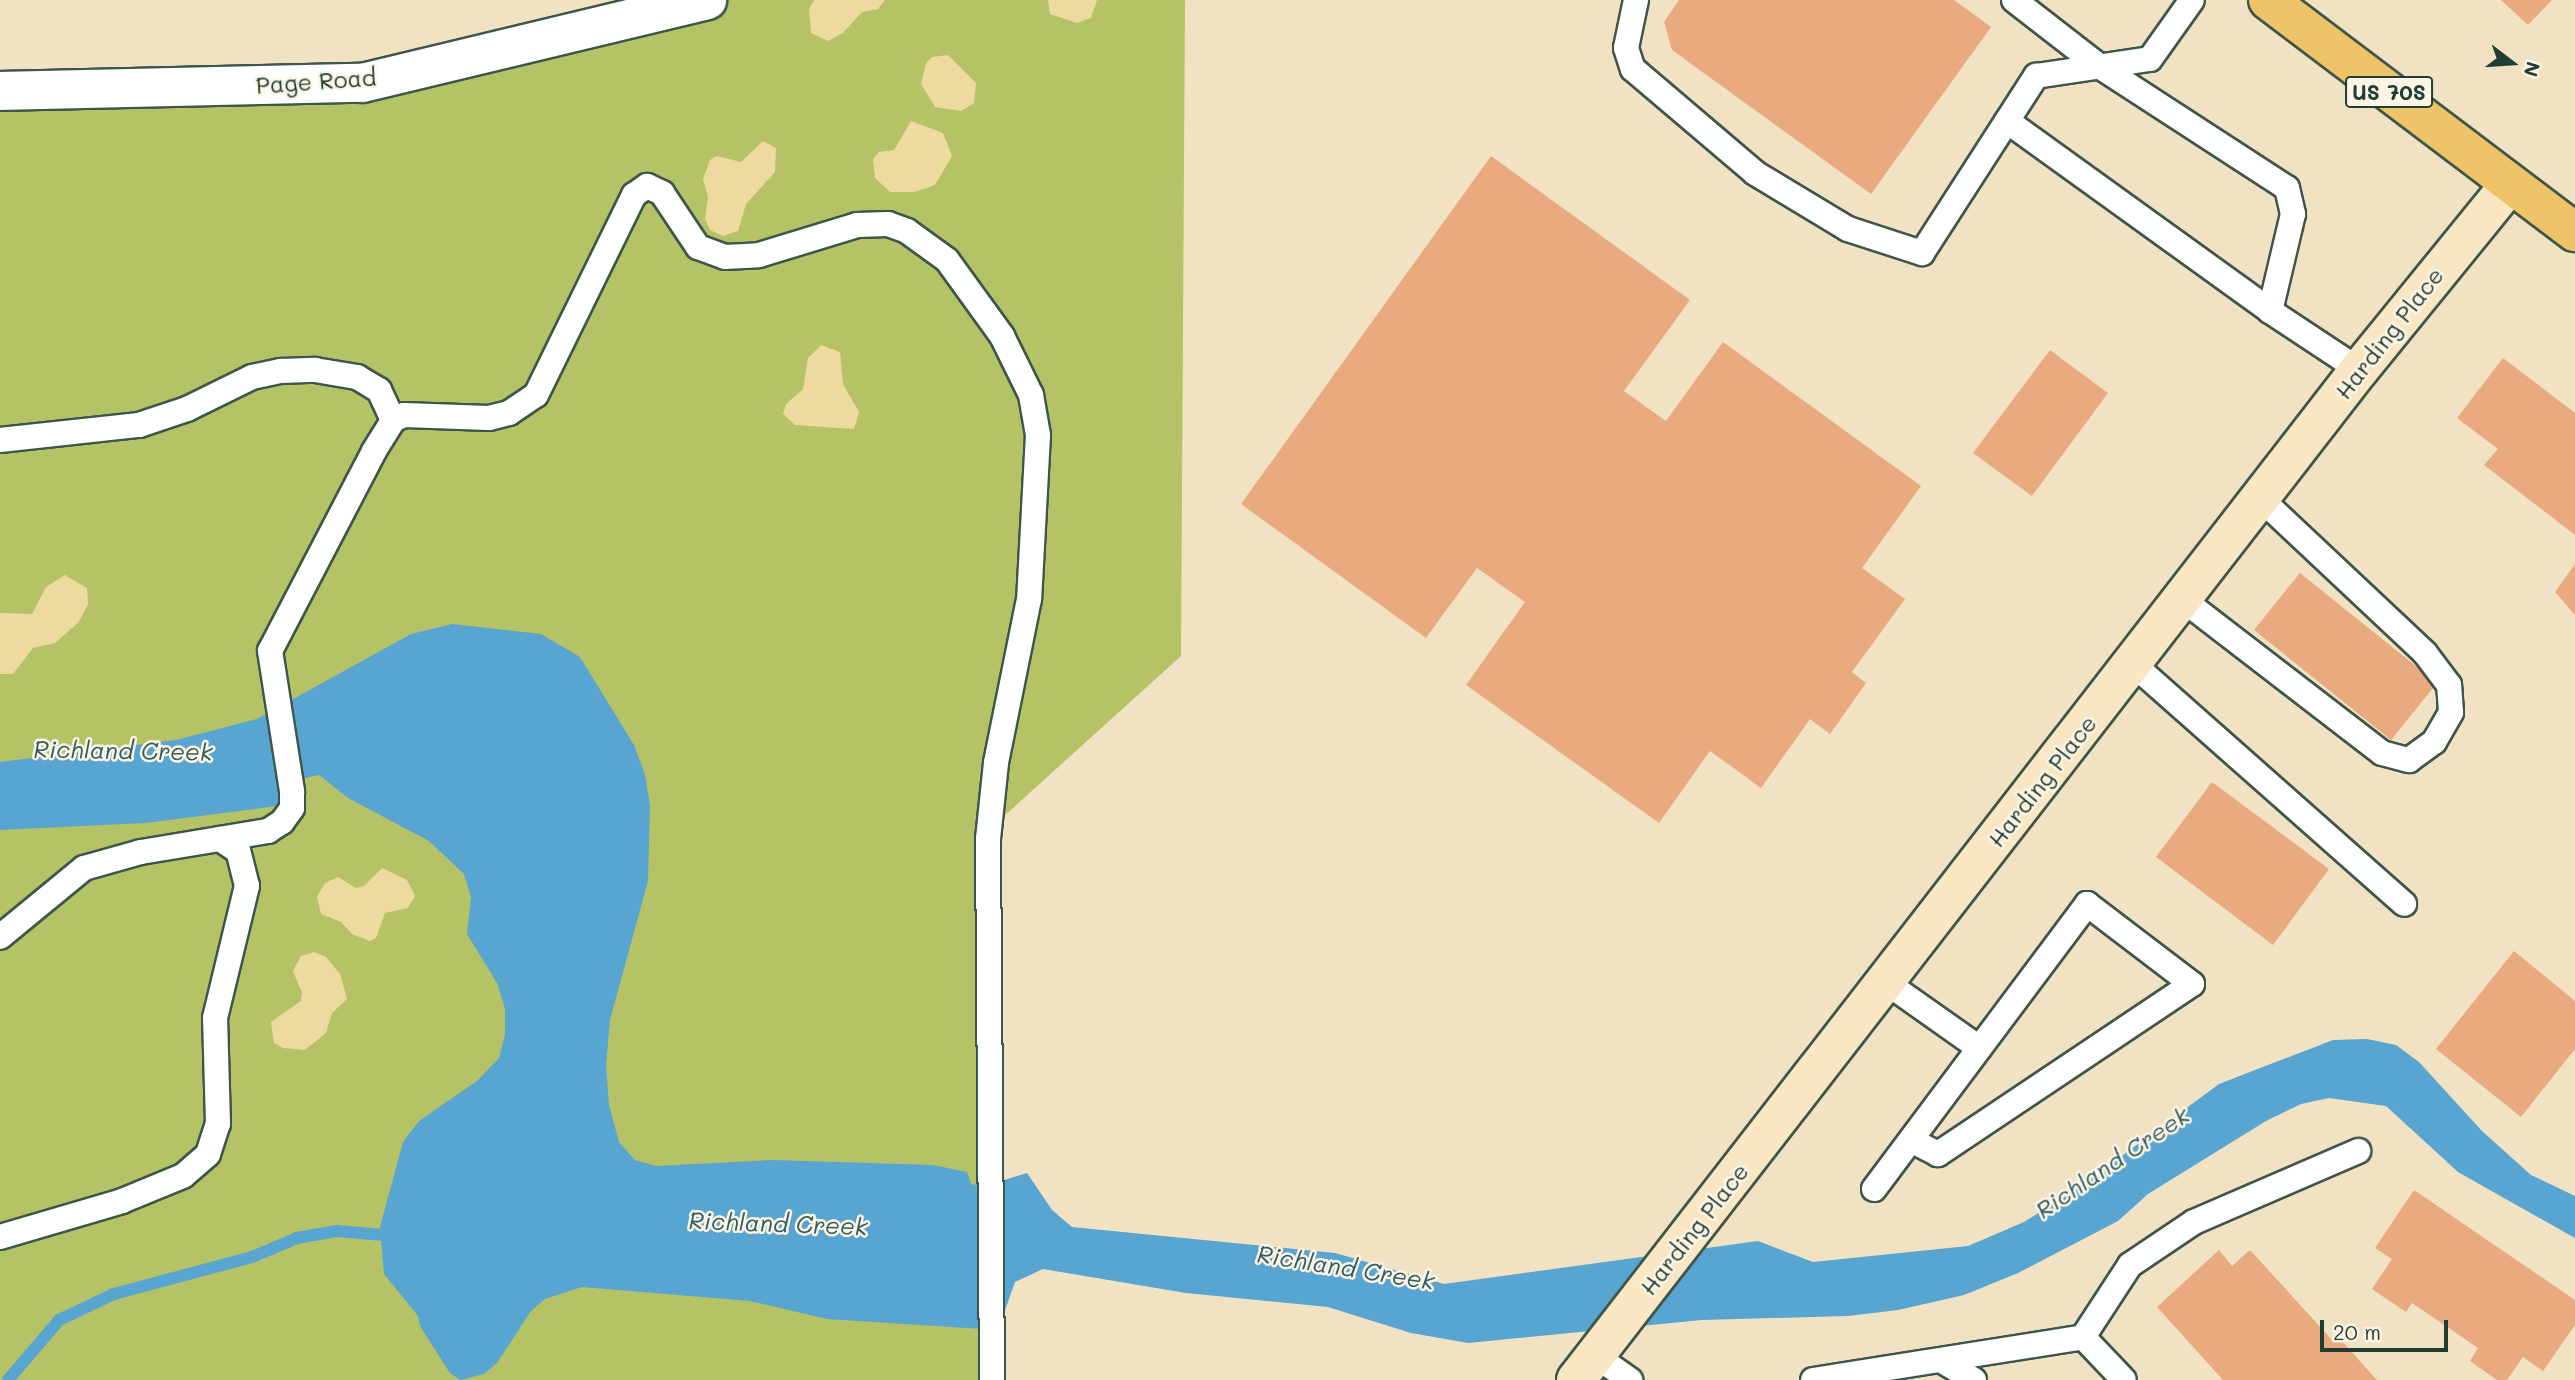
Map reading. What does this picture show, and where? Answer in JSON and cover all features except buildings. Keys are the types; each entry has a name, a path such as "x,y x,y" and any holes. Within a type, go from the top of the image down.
{"main road":[{"name":"US 70S","path":"2269,0 2575,232"},
{"name":"Harding Place","path":"1597,1355 2359,370 2510,184"}],"street":[{"name":"Page Road","path":"0,91 362,83 707,0"}],"lane":[{"path":"1636,0 1626,48 1633,69 1755,173 1848,229 1922,253 2036,76 2150,59 2192,0"},
{"path":"2014,0 2099,66 2287,188 2293,214 2270,311"},
{"path":"2007,121 2270,311 2359,370"},
{"path":"0,937 84,868 109,858 276,827 292,808 292,788 272,666 275,640 393,420 415,412 489,418 524,406 536,395 625,208 647,186 662,193 688,236 712,254 759,255 872,223 888,224 929,244 960,274 1013,356 1031,395 1038,435 1029,599 994,776 988,839 995,1338 992,1380"},
{"path":"0,440 139,425 187,409 252,377 290,370 344,373 370,382 379,390 393,420"},
{"path":"2182,599 2382,753 2409,760 2434,742 2451,712 2449,685 2425,653 2260,498"},
{"path":"2133,664 2404,904"},
{"path":"0,1237 122,1201 183,1176 208,1154 218,1124 213,1046 216,1007 247,886 238,851 220,839"},
{"path":"1874,1189 1910,1140 2087,904 2192,984 1938,1154 1910,1140"},
{"path":"1887,983 1979,1048"},
{"path":"1813,1380 1944,1362 2083,1336 2130,1265 2194,1222 2358,1151"},
{"path":"2083,1336 2124,1380"},
{"path":"1597,1355 1630,1380"},
{"path":"1944,1362 1974,1380"}],"green space":[{"path":"707,0 1185,0 1181,656 993,826 1003,1380 0,1380 0,91 362,83"}],"sand":[{"path":"814,0 885,0 878,9 862,12 843,33 828,41 811,33 809,9"},
{"path":"1048,0 1097,0 1091,18 1077,23 1050,14"},
{"path":"948,55 976,83 974,103 961,111 935,107 921,84 926,63 932,57"},
{"path":"911,121 943,133 952,156 935,185 914,192 890,192 875,178 873,159 879,152 894,150"},
{"path":"763,141 776,148 775,172 746,204 738,231 723,236 710,230 705,219 708,197 703,179 710,160 717,156 741,162"},
{"path":"821,345 840,352 843,384 859,412 854,429 795,425 783,414 786,404 803,389 808,358"},
{"path":"65,575 87,588 88,604 79,622 55,643 33,648 13,674 0,674 0,613 32,614 46,587"},
{"path":"382,868 407,880 415,896 408,908 385,913 376,938 370,941 352,934 341,922 321,914 317,897 325,883 338,877 356,888 364,886"},
{"path":"314,952 326,957 340,974 347,999 332,1013 326,1033 305,1050 283,1048 274,1043 271,1022 301,1001 302,993 293,971 301,956"}],"water":[{"name":"Richland Creek","path":"452,624 541,634 580,657 634,745 645,775 650,805 648,881 610,1020 606,1066 609,1105 619,1142 635,1160 656,1166 772,1160 933,1165 967,1172 971,1184 985,1186 1027,1173 1052,1210 1072,1227 1335,1253 1444,1284 1758,1241 1813,1262 1968,1246 2024,1222 2077,1189 2219,1084 2333,1040 2367,1039 2396,1045 2419,1062 2482,1131 2531,1175 2575,1196 2575,1238 2458,1172 2386,1106 2329,1098 2301,1104 2266,1121 2148,1194 2118,1221 2018,1273 1964,1295 1898,1310 1848,1316 1702,1320 1468,1343 1411,1333 1328,1307 1186,1293 1043,1269 1015,1282 998,1330 827,1319 750,1301 582,1287 545,1299 531,1311 497,1363 484,1374 460,1380 450,1373 420,1326 418,1316 384,1274 380,1227 403,1142 419,1121 477,1081 499,1058 505,1034 505,1009 497,983 467,934 471,897 464,874 429,841 348,798 319,775 301,779 275,806 146,823 0,830 0,762 176,740 257,719 411,634"}],"waterway":[{"path":"8,1380 59,1320 114,1294 252,1257 297,1238 337,1231 395,1236"}]}
